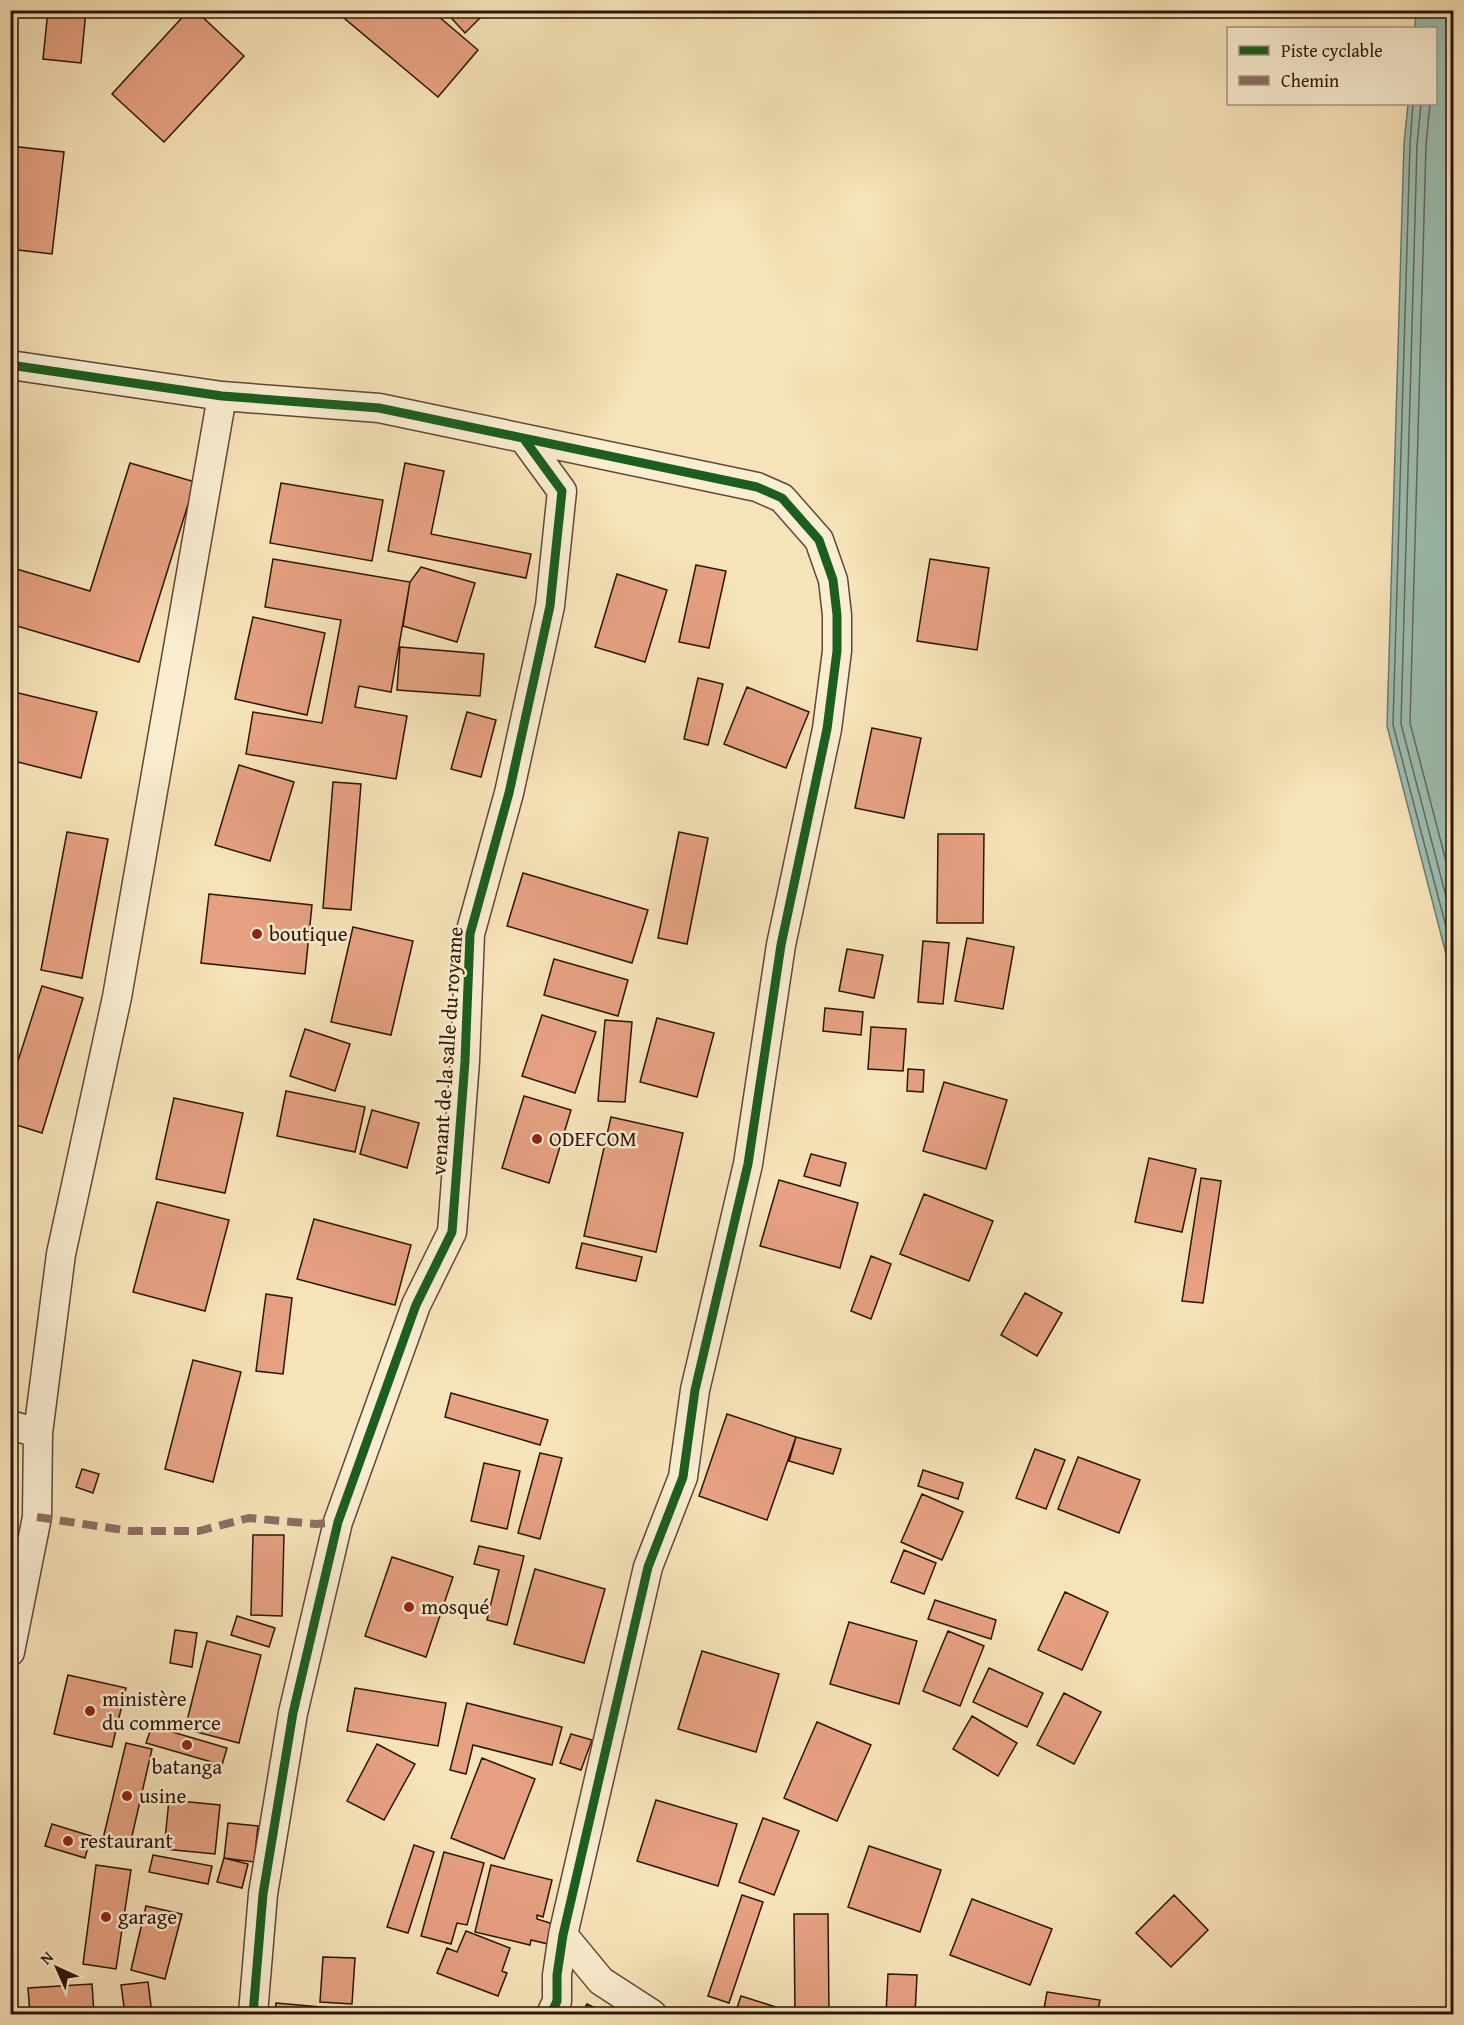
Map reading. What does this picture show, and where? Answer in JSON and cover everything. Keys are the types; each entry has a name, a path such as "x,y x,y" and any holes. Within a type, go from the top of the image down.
{"street":[{"path":"10,365 222,396 379,408 757,487 782,498 819,540 833,580 837,615 837,651 827,729 782,945 748,1164 695,1390 683,1477 648,1567 563,1935 557,1975 557,2001 551,2014"},
{"path":"10,1652 37,1517 38,1433 61,1254 117,997 222,396"},
{"name":"venant de la salle du royame","path":"253,2014 263,1894 293,1713 338,1522 416,1305 452,1232 465,1061 470,934 509,793 550,606 562,492 525,439"},
{"path":"10,1425 38,1433"},
{"path":"563,1935 601,1981 652,2014"}],"water":[{"path":"1416,11 1454,11 1453,981 1387,726 1404,144 1408,105 1437,105 1437,27 1415,27"}],"building":[{"path":"48,10 86,10 81,63 43,59"},
{"path":"189,10 195,10 244,56 164,142 112,94"},
{"path":"340,10 431,10 478,50 438,97 338,13"},
{"path":"444,10 488,10 465,33"},
{"path":"10,146 64,152 52,254 10,249"},
{"path":"130,463 195,482 139,662 10,624 10,567 90,591"},
{"path":"405,463 444,471 431,534 531,554 526,578 388,551"},
{"path":"281,483 383,500 372,561 270,543"},
{"path":"273,559 410,582 391,692 359,686 355,707 407,716 396,779 246,754 253,712 322,723 341,620 265,607"},
{"path":"930,559 989,568 977,650 917,641"},
{"path":"696,565 726,571 709,648 679,642"},
{"path":"421,567 475,583 457,642 403,626 410,582"},
{"path":"617,574 667,590 645,662 595,647"},
{"path":"253,617 325,633 307,715 235,699"},
{"path":"400,647 484,654 480,696 397,690"},
{"path":"698,678 723,684 708,745 684,739"},
{"path":"747,687 809,712 786,768 724,744"},
{"path":"10,691 97,712 81,778 10,760"},
{"path":"467,712 496,720 481,777 451,769"},
{"path":"872,728 921,738 904,818 855,808"},
{"path":"239,765 294,782 270,861 215,845"},
{"path":"333,782 361,784 351,910 323,908"},
{"path":"67,832 108,839 82,978 41,970"},
{"path":"679,832 708,838 687,944 658,938"},
{"path":"938,834 984,834 983,923 937,923"},
{"path":"523,873 648,910 632,963 507,926"},
{"name":"boutique","path":"209,894 312,905 305,974 201,963"},
{"path":"353,927 413,941 391,1035 331,1022"},
{"path":"967,938 1014,947 1003,1009 955,1001"},
{"path":"923,941 949,943 943,1004 918,1002"},
{"path":"847,949 883,955 874,998 839,991"},
{"path":"554,959 628,980 618,1016 544,995"},
{"path":"42,986 83,998 42,1133 10,1123 10,1086"},
{"path":"825,1008 863,1012 861,1035 823,1031"},
{"path":"542,1015 596,1032 575,1093 522,1076"},
{"path":"657,1018 714,1033 697,1097 640,1082"},
{"path":"605,1020 632,1022 625,1102 598,1101"},
{"path":"871,1027 906,1029 903,1071 868,1069"},
{"path":"305,1029 350,1044 335,1091 290,1076"},
{"path":"908,1069 924,1070 923,1092 907,1091"},
{"path":"944,1082 1007,1100 986,1169 923,1151"},
{"path":"286,1091 365,1107 355,1152 277,1136"},
{"name":"ODEFCOM","path":"524,1096 571,1110 549,1183 502,1168"},
{"path":"174,1098 243,1113 225,1193 156,1179"},
{"path":"372,1110 419,1123 407,1168 360,1154"},
{"path":"611,1117 683,1133 656,1252 584,1236"},
{"path":"811,1154 846,1163 840,1186 804,1176"},
{"path":"1149,1158 1196,1169 1182,1232 1135,1222"},
{"path":"1201,1178 1221,1181 1203,1303 1182,1301"},
{"path":"779,1180 858,1203 840,1268 760,1246"},
{"path":"10,1185 17,1187 10,1214"},
{"path":"924,1194 993,1221 969,1281 900,1254"},
{"path":"157,1202 229,1220 205,1311 133,1292"},
{"path":"314,1219 411,1245 395,1305 297,1279"},
{"path":"582,1243 642,1257 636,1281 576,1268"},
{"path":"871,1256 891,1264 871,1319 851,1311"},
{"path":"1025,1293 1062,1313 1037,1356 1001,1335"},
{"path":"266,1294 292,1298 283,1374 256,1371"},
{"path":"193,1360 241,1372 213,1482 165,1469"},
{"path":"451,1393 548,1420 540,1445 445,1417"},
{"path":"727,1414 796,1437 767,1520 699,1496"},
{"path":"796,1437 841,1449 833,1474 789,1461"},
{"path":"1035,1449 1065,1460 1046,1509 1016,1498"},
{"path":"540,1453 562,1458 540,1539 518,1533"},
{"path":"1078,1457 1140,1480 1119,1533 1058,1509"},
{"path":"484,1463 520,1471 507,1529 471,1521"},
{"path":"82,1469 99,1474 93,1493 76,1487"},
{"path":"923,1470 963,1483 958,1499 918,1486"},
{"path":"922,1494 963,1512 942,1560 901,1542"},
{"path":"253,1535 284,1535 282,1616 251,1615"},
{"path":"479,1546 524,1556 507,1625 487,1620 499,1570 474,1564"},
{"path":"904,1550 936,1563 924,1594 891,1582"},
{"name":"mosqué","path":"392,1557 453,1577 426,1657 365,1636"},
{"path":"535,1569 605,1589 584,1663 514,1644"},
{"path":"1065,1592 1108,1612 1082,1670 1038,1650"},
{"path":"935,1600 996,1620 991,1639 928,1619"},
{"path":"237,1616 275,1628 269,1647 231,1635"},
{"path":"849,1622 917,1641 899,1704 830,1684"},
{"path":"175,1630 197,1633 192,1667 170,1663"},
{"path":"948,1631 984,1646 960,1706 923,1691"},
{"path":"207,1641 261,1655 239,1743 185,1729"},
{"path":"702,1651 779,1674 756,1752 678,1729"},
{"path":"989,1668 1043,1693 1027,1727 973,1702"},
{"name":"ministère du commerce","path":"68,1675 126,1688 112,1747 54,1734"},
{"path":"355,1688 446,1703 438,1746 347,1731"},
{"path":"1064,1693 1101,1712 1074,1764 1037,1745"},
{"path":"467,1703 562,1727 552,1765 473,1745 466,1774 450,1770"},
{"path":"972,1716 1017,1743 998,1776 953,1749"},
{"path":"817,1722 871,1745 837,1821 784,1798"},
{"name":"batanga","path":"152,1726 227,1748 222,1765 146,1743"},
{"path":"571,1734 592,1740 581,1770 560,1763"},
{"name":"usine","path":"126,1743 152,1749 129,1849 102,1843"},
{"path":"377,1744 415,1764 384,1820 347,1801"},
{"path":"482,1758 535,1779 504,1859 451,1838"},
{"path":"169,1800 220,1805 215,1854 164,1849"},
{"path":"656,1800 737,1824 718,1886 637,1861"},
{"path":"763,1818 799,1831 774,1895 739,1882"},
{"path":"228,1823 258,1826 254,1862 224,1858"},
{"name":"restaurant","path":"52,1824 91,1836 85,1858 45,1846"},
{"path":"414,1845 434,1852 408,1933 387,1927"},
{"path":"869,1846 941,1870 920,1932 848,1907"},
{"path":"444,1852 484,1863 467,1925 457,1923 451,1944 421,1936"},
{"path":"153,1855 212,1866 208,1884 149,1872"},
{"path":"224,1858 248,1864 242,1888 217,1882"},
{"name":"garage","path":"96,1865 131,1870 116,1969 83,1964"},
{"path":"491,1865 552,1880 543,1917 537,1915 537,1919 553,1924 548,1944 531,1940 530,1945 475,1932"},
{"path":"742,1895 763,1902 729,2003 708,1996"},
{"path":"1174,1895 1208,1930 1171,1967 1136,1933"},
{"path":"972,1899 1052,1929 1030,1985 950,1955"},
{"path":"146,1906 182,1914 165,1979 131,1970"},
{"path":"794,1914 828,1914 829,2014 795,2014"},
{"path":"466,1931 510,1948 502,1971 507,1973 498,1996 437,1973 447,1948 457,1952"},
{"path":"323,1957 355,1958 352,2004 320,2002"},
{"path":"888,1974 917,1975 915,2014 886,2014"},
{"path":"148,1982 152,2014 125,2014 121,1985"},
{"path":"92,1984 94,2014 30,2014 28,1988"},
{"path":"1047,1992 1100,2000 1097,2014 1043,2014"},
{"path":"741,1996 779,2008 777,2014 735,2014"},
{"path":"276,2003 354,2010 354,2014 275,2014"},
{"path":"587,2004 607,2014 581,2014"}],"marked path":[{"path":"37,1517 130,1531 199,1531 249,1518 316,1524 338,1522"}],"cycle path":[{"path":"10,365 222,396 379,408 757,487 782,498 819,540 833,580 837,615 837,651 827,729 781,945 748,1164 695,1390 683,1477 648,1567 563,1935 557,1975 557,2001 551,2014"},
{"path":"253,2014 263,1894 293,1713 338,1522 416,1305 452,1232 465,1061 470,934 509,793 550,606 562,491 524,439"}],"place":[{"name":"boutique","path":"257,934"},
{"name":"ODEFCOM","path":"537,1139"},
{"name":"mosqué","path":"409,1607"},
{"name":"ministère du commerce","path":"90,1711"},
{"name":"batanga","path":"187,1745"},
{"name":"usine","path":"127,1796"},
{"name":"restaurant","path":"68,1841"},
{"name":"garage","path":"106,1917"}]}
